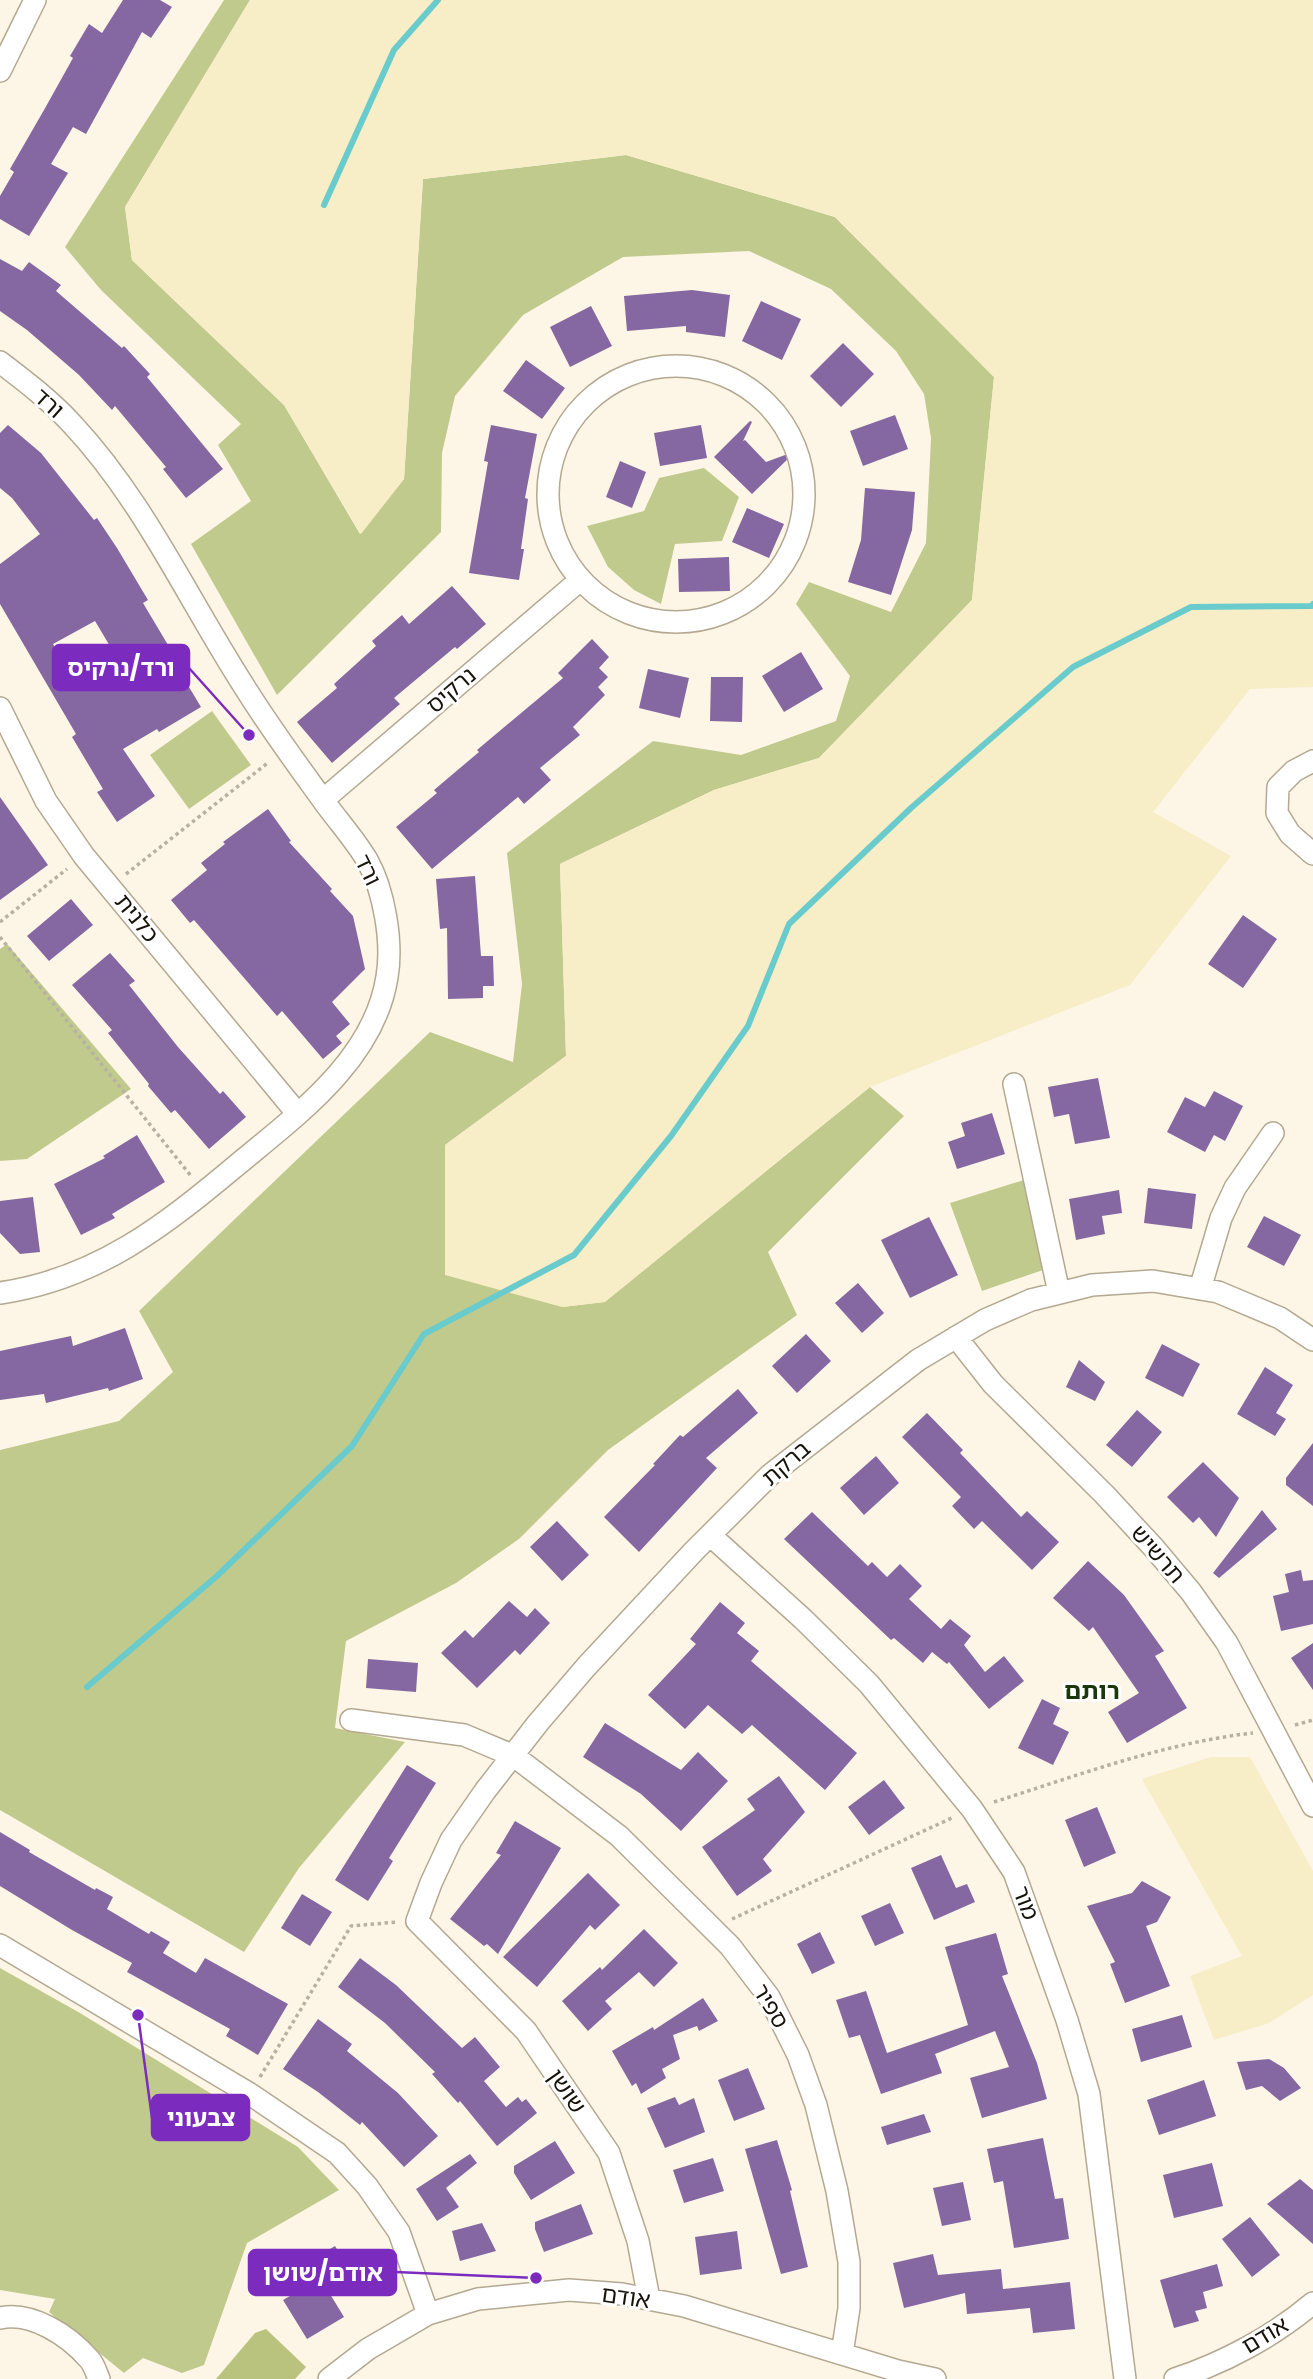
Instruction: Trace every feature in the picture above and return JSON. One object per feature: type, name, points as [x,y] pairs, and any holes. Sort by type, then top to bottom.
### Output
[{"type":"street","points":[[0,71],[35,0]]},
{"type":"street","name":"ורד","points":[[0,362],[71,423],[132,499],[246,690],[285,749],[368,861],[387,922],[389,948],[381,1003],[356,1051],[331,1084],[166,1223],[126,1250],[59,1280],[0,1293]]},
{"type":"street","points":[[670,366],[684,367],[712,371],[750,388],[780,418],[799,456],[805,500],[796,542],[774,579],[740,607],[699,622],[655,622],[614,608],[579,580],[557,545],[550,519],[547,505],[550,464],[566,425],[594,394],[630,374],[670,366]]},
{"type":"street","name":"נרקיס","points":[[323,800],[579,580]]},
{"type":"street","name":"כלנית","points":[[0,708],[46,801],[84,856],[297,1113]]},
{"type":"street","points":[[1313,761],[1294,771],[1278,786],[1277,813],[1290,834],[1313,853]]},
{"type":"street","points":[[1014,1084],[1059,1293]]},
{"type":"street","points":[[1200,1289],[1221,1218],[1235,1188],[1273,1133]]},
{"type":"street","name":"ברקת","points":[[417,1921],[452,1840],[485,1791],[586,1667],[770,1475],[918,1360],[985,1320],[1031,1300],[1092,1285],[1153,1281],[1218,1292],[1280,1318],[1313,1340]]},
{"type":"street","name":"תרשיש","points":[[956,1337],[993,1384],[1113,1503],[1191,1592],[1227,1643],[1313,1806]]},
{"type":"street","name":"מור","points":[[710,1535],[803,1619],[869,1685],[972,1809],[1014,1872],[1067,2020],[1089,2094],[1125,2379]]},
{"type":"street","name":"ספיר","points":[[351,1720],[464,1735],[514,1756],[619,1836],[730,1946],[769,1997],[798,2055],[816,2105],[838,2191],[849,2262],[849,2308],[842,2354]]},
{"type":"street","name":"שושן","points":[[417,1921],[526,2031],[609,2153],[638,2241],[649,2299]]},
{"type":"street","points":[[0,1945],[250,2094],[337,2153],[367,2186],[399,2232],[428,2314]]},
{"type":"street","name":"אודם","points":[[329,2379],[368,2349],[428,2314],[478,2299],[569,2290],[622,2294],[684,2306],[898,2371],[935,2379]]},
{"type":"street","name":"אודם","points":[[1175,2379],[1200,2371],[1252,2344],[1313,2303]]},
{"type":"street","points":[[0,2318],[9,2316],[36,2321],[66,2338],[91,2361],[99,2379]]},
{"type":"path","points":[[111,886],[285,749]]},
{"type":"path","points":[[0,922],[84,856]]},
{"type":"path","points":[[0,937],[204,1192]]},
{"type":"path","points":[[712,1928],[972,1809],[1138,1756],[1230,1736],[1275,1731],[1313,1720]]},
{"type":"path","points":[[250,2094],[351,1926],[417,1921]]},
{"type":"green space","points":[[224,0],[250,0],[125,207],[132,260],[284,405],[360,534],[404,479],[423,179],[626,155],[835,217],[994,377],[972,600],[819,758],[714,790],[560,864],[566,1056],[445,1145],[562,1307],[604,1302],[870,1087],[904,1116],[768,1252],[797,1315],[608,1450],[519,1539],[456,1583],[346,1641],[335,1728],[405,1742],[299,1868],[244,1952],[0,1810],[0,1450],[119,1421],[173,1372],[139,1311],[430,1032],[513,1062],[522,984],[507,853],[653,741],[741,755],[836,721],[850,676],[796,604],[809,582],[891,612],[926,543],[931,438],[924,394],[896,351],[831,289],[749,251],[623,257],[523,315],[455,396],[442,453],[441,532],[277,695],[191,544],[251,501],[218,445],[241,424],[101,290],[65,247]]},
{"type":"green space","points":[[704,468],[739,497],[722,541],[675,544],[661,604],[634,590],[608,567],[587,526],[644,511],[659,478]]},
{"type":"green space","points":[[212,711],[251,765],[189,809],[150,755]]},
{"type":"green space","points":[[7,944],[131,1089],[27,1159],[0,1161],[0,949]]},
{"type":"green space","points":[[1024,1180],[1043,1270],[982,1291],[950,1203]]},
{"type":"green space","points":[[0,1968],[80,2013],[298,2147],[339,2190],[247,2243],[204,2365],[182,2373],[143,2358],[124,2373],[49,2312],[55,2299],[0,2290]]},
{"type":"green space","points":[[266,2329],[306,2367],[295,2379],[216,2379],[255,2333]]},
{"type":"sand","points":[[250,0],[1313,0],[1313,687],[1250,689],[1153,812],[1231,856],[1130,985],[870,1087],[605,1302],[562,1307],[445,1275],[445,1145],[566,1056],[560,864],[714,790],[819,758],[972,600],[994,377],[835,217],[626,155],[423,179],[404,479],[361,534],[284,405],[132,260],[125,207]]},
{"type":"sand","points":[[1211,1757],[1250,1757],[1313,1871],[1313,1995],[1269,2023],[1214,2040],[1190,1976],[1242,1956],[1142,1779]]},
{"type":"building","points":[[123,0],[160,0],[172,7],[151,38],[142,32],[86,134],[73,127],[51,164],[68,173],[29,236],[0,219],[0,196],[14,172],[10,169],[73,58],[70,56],[89,24],[102,33]]},
{"type":"building","points":[[0,259],[22,271],[29,262],[61,285],[56,291],[122,348],[124,346],[150,374],[147,377],[223,469],[186,498],[163,469],[166,467],[115,406],[112,410],[79,375],[27,330],[0,311]]},
{"type":"building","points":[[692,290],[730,295],[725,337],[686,332],[686,326],[627,331],[624,296]]},
{"type":"building","points":[[761,301],[801,319],[782,360],[742,341]]},
{"type":"building","points":[[591,306],[612,346],[570,367],[550,327]]},
{"type":"building","points":[[843,343],[874,374],[841,407],[810,376]]},
{"type":"building","points":[[526,360],[565,388],[542,419],[503,391]]},
{"type":"building","points":[[895,415],[908,449],[863,466],[850,431]]},
{"type":"building","points":[[752,422],[743,441],[766,462],[796,451],[752,494],[714,457]]},
{"type":"building","points":[[8,425],[41,453],[94,520],[97,518],[148,600],[143,603],[201,707],[123,749],[155,796],[117,822],[97,792],[103,789],[72,737],[76,734],[0,604],[0,564],[40,534],[12,498],[0,488],[0,433]],"holes":[[[95,621],[117,658],[76,682],[53,644]]]},
{"type":"building","points":[[491,425],[537,434],[525,498],[528,499],[519,580],[469,573],[488,462],[484,461]]},
{"type":"building","points":[[701,425],[707,458],[660,466],[654,433]]},
{"type":"building","points":[[620,461],[646,472],[632,508],[606,497]]},
{"type":"building","points":[[865,488],[915,492],[912,530],[891,595],[848,582],[861,540]]},
{"type":"building","points":[[747,508],[784,524],[769,558],[732,542]]},
{"type":"building","points":[[729,557],[730,591],[679,592],[678,559]]},
{"type":"building","points":[[452,586],[486,624],[394,698],[400,704],[332,763],[297,722],[337,688],[334,684],[376,646],[372,641],[402,615],[409,624]]},
{"type":"building","points":[[592,639],[609,657],[599,668],[608,677],[598,687],[605,695],[573,727],[580,735],[540,768],[551,780],[524,804],[518,797],[432,869],[396,827],[437,793],[434,790],[479,752],[477,750],[563,678],[558,673]]},
{"type":"building","points":[[801,652],[823,689],[784,712],[762,676]]},
{"type":"building","points":[[648,669],[689,678],[680,718],[639,708]]},
{"type":"building","points":[[711,677],[743,677],[742,722],[710,721]]},
{"type":"building","points":[[0,797],[48,865],[0,900]]},
{"type":"building","points":[[268,809],[291,841],[289,842],[353,916],[365,969],[332,1002],[350,1024],[336,1036],[342,1043],[323,1059],[282,1011],[277,1016],[194,920],[190,923],[171,900],[207,870],[201,863],[225,844],[223,842]]},
{"type":"building","points":[[475,876],[481,956],[493,956],[494,986],[483,986],[483,998],[448,999],[447,928],[440,929],[436,879]]},
{"type":"building","points":[[71,899],[93,925],[49,961],[27,936]]},
{"type":"building","points":[[1243,915],[1277,939],[1243,988],[1208,964]]},
{"type":"building","points":[[110,953],[135,981],[129,985],[178,1047],[220,1094],[223,1091],[246,1117],[209,1149],[175,1110],[171,1113],[148,1086],[108,1033],[112,1030],[72,985]]},
{"type":"building","points":[[1098,1078],[1110,1138],[1075,1144],[1069,1114],[1054,1117],[1048,1087]]},
{"type":"building","points":[[1214,1091],[1243,1106],[1225,1141],[1214,1135],[1205,1152],[1167,1132],[1185,1097],[1205,1107]]},
{"type":"building","points":[[992,1113],[1005,1154],[957,1169],[948,1142],[965,1136],[961,1123]]},
{"type":"building","points":[[137,1135],[165,1182],[112,1214],[115,1218],[81,1235],[54,1184],[105,1158],[103,1156]]},
{"type":"building","points":[[1148,1188],[1196,1194],[1192,1229],[1144,1223]]},
{"type":"building","points":[[1119,1190],[1122,1213],[1102,1216],[1105,1234],[1076,1240],[1069,1199]]},
{"type":"building","points":[[33,1197],[40,1252],[20,1254],[0,1233],[0,1201]]},
{"type":"building","points":[[1264,1216],[1301,1235],[1284,1266],[1247,1247]]},
{"type":"building","points":[[929,1217],[958,1275],[910,1298],[881,1240]]},
{"type":"building","points":[[858,1283],[884,1313],[862,1333],[835,1303]]},
{"type":"building","points":[[125,1328],[143,1379],[109,1391],[108,1388],[46,1403],[44,1394],[0,1400],[0,1351],[71,1336],[73,1346]]},
{"type":"building","points":[[806,1334],[831,1361],[797,1393],[772,1366]]},
{"type":"building","points":[[1162,1344],[1200,1364],[1183,1397],[1145,1378]]},
{"type":"building","points":[[1079,1360],[1105,1382],[1095,1401],[1066,1387]]},
{"type":"building","points":[[1265,1367],[1293,1385],[1276,1413],[1286,1419],[1275,1436],[1237,1414]]},
{"type":"building","points":[[738,1389],[758,1413],[706,1458],[717,1468],[639,1552],[604,1517],[680,1435],[683,1437]]},
{"type":"building","points":[[1137,1410],[1162,1432],[1132,1467],[1106,1445]]},
{"type":"building","points":[[927,1413],[963,1450],[960,1453],[1021,1517],[1027,1511],[1059,1542],[1032,1570],[982,1521],[974,1529],[952,1506],[961,1497],[902,1437]]},
{"type":"building","points":[[1313,1443],[1313,1506],[1286,1485],[1286,1478]]},
{"type":"building","points":[[876,1456],[899,1483],[864,1515],[840,1488]]},
{"type":"building","points":[[1203,1462],[1239,1498],[1216,1537],[1199,1517],[1193,1523],[1167,1497]]},
{"type":"building","points":[[1262,1510],[1277,1529],[1219,1578],[1213,1573]]},
{"type":"building","points":[[812,1512],[868,1566],[872,1562],[887,1577],[900,1564],[922,1586],[909,1599],[941,1629],[950,1619],[971,1636],[964,1645],[985,1672],[1004,1656],[1024,1681],[989,1709],[949,1662],[947,1664],[932,1652],[923,1663],[894,1638],[891,1640],[784,1539]]},
{"type":"building","points":[[557,1521],[589,1555],[562,1581],[530,1547]]},
{"type":"building","points":[[1088,1561],[1124,1595],[1164,1651],[1155,1656],[1187,1708],[1127,1743],[1108,1712],[1139,1693],[1093,1627],[1089,1631],[1053,1598]]},
{"type":"building","points":[[1301,1570],[1303,1581],[1313,1580],[1313,1624],[1281,1631],[1273,1596],[1289,1592],[1285,1574]]},
{"type":"building","points":[[509,1601],[527,1617],[535,1608],[550,1623],[520,1655],[515,1650],[477,1688],[441,1653],[465,1630],[473,1638]]},
{"type":"building","points":[[720,1602],[745,1623],[737,1633],[759,1651],[751,1661],[857,1753],[825,1790],[752,1725],[742,1734],[708,1705],[685,1729],[648,1695],[696,1644],[690,1639]]},
{"type":"building","points":[[1313,1643],[1313,1690],[1291,1658]]},
{"type":"building","points":[[368,1659],[418,1663],[416,1692],[366,1688]]},
{"type":"building","points":[[1042,1699],[1060,1708],[1053,1724],[1069,1732],[1053,1765],[1018,1748]]},
{"type":"building","points":[[605,1723],[681,1770],[698,1752],[728,1781],[681,1831],[641,1794],[583,1757]]},
{"type":"building","points":[[407,1765],[436,1783],[389,1858],[393,1861],[368,1901],[335,1880]]},
{"type":"building","points":[[779,1776],[805,1812],[763,1859],[772,1871],[737,1896],[702,1847],[755,1810],[747,1799]]},
{"type":"building","points":[[884,1780],[905,1808],[869,1835],[848,1807]]},
{"type":"building","points":[[1097,1807],[1116,1853],[1084,1867],[1065,1820]]},
{"type":"building","points":[[515,1821],[561,1848],[498,1954],[450,1919],[501,1855],[496,1853]]},
{"type":"building","points":[[0,1832],[95,1890],[96,1888],[113,1897],[107,1909],[149,1934],[151,1931],[170,1942],[163,1953],[196,1973],[205,1958],[288,2004],[258,2055],[226,2036],[230,2029],[127,1972],[132,1963],[0,1886]]},
{"type":"building","points":[[941,1855],[956,1888],[967,1884],[975,1902],[934,1920],[911,1868]]},
{"type":"building","points":[[588,1873],[620,1905],[595,1930],[590,1925],[537,1987],[503,1957]]},
{"type":"building","points":[[1142,1881],[1171,1897],[1157,1922],[1146,1926],[1170,1986],[1125,2003],[1110,1964],[1115,1962],[1087,1906],[1132,1893]]},
{"type":"building","points":[[302,1894],[332,1912],[310,1946],[281,1928]]},
{"type":"building","points":[[890,1903],[904,1933],[875,1946],[861,1916]]},
{"type":"building","points":[[644,1929],[678,1963],[654,1987],[639,1972],[605,2001],[612,2009],[588,2031],[562,2001],[600,1967],[602,1970]]},
{"type":"building","points":[[820,1932],[835,1963],[812,1974],[797,1944]]},
{"type":"building","points":[[996,1933],[1008,1974],[1002,1976],[1037,2063],[1047,2099],[982,2118],[970,2078],[1009,2067],[995,2031],[935,2054],[942,2073],[881,2094],[860,2035],[849,2038],[836,2000],[866,1991],[887,2053],[968,2025],[945,1947]]},
{"type":"building","points":[[360,1958],[396,1985],[462,2048],[475,2037],[500,2067],[484,2081],[506,2107],[518,2097],[522,2102],[526,2099],[537,2113],[497,2146],[460,2101],[458,2103],[432,2074],[435,2072],[385,2023],[338,1987]]},
{"type":"building","points":[[703,1998],[718,2021],[699,2031],[697,2026],[673,2035],[680,2059],[662,2069],[666,2078],[641,2094],[636,2083],[632,2086],[612,2051],[653,2027],[654,2030]]},
{"type":"building","points":[[1182,2015],[1192,2047],[1141,2062],[1132,2029]]},
{"type":"building","points":[[318,2019],[352,2044],[347,2051],[398,2093],[438,2136],[404,2167],[362,2122],[360,2125],[283,2069]]},
{"type":"building","points":[[1269,2059],[1284,2068],[1301,2088],[1280,2101],[1262,2086],[1246,2090],[1237,2062]]},
{"type":"building","points":[[748,2068],[765,2109],[734,2121],[718,2080]]},
{"type":"building","points":[[1204,2080],[1216,2116],[1159,2135],[1147,2100]]},
{"type":"building","points":[[675,2097],[679,2105],[694,2098],[705,2132],[665,2148],[647,2108]]},
{"type":"building","points":[[924,2114],[931,2132],[887,2145],[881,2127]]},
{"type":"building","points":[[1043,2138],[1055,2199],[1063,2198],[1069,2239],[1014,2248],[1003,2181],[994,2183],[987,2149]]},
{"type":"building","points":[[777,2140],[792,2190],[790,2191],[808,2267],[781,2274],[745,2149]]},
{"type":"building","points":[[555,2141],[575,2173],[531,2200],[514,2173],[514,2166]]},
{"type":"building","points":[[470,2154],[477,2163],[446,2188],[459,2207],[437,2221],[416,2189]]},
{"type":"building","points":[[713,2158],[724,2191],[684,2203],[673,2170]]},
{"type":"building","points":[[1212,2163],[1223,2206],[1174,2218],[1163,2175]]},
{"type":"building","points":[[1300,2179],[1313,2190],[1313,2244],[1267,2204]]},
{"type":"building","points":[[963,2182],[971,2220],[942,2226],[933,2188]]},
{"type":"building","points":[[581,2204],[593,2234],[544,2252],[535,2222]]},
{"type":"building","points":[[1250,2217],[1280,2255],[1252,2277],[1222,2239]]},
{"type":"building","points":[[482,2223],[496,2251],[460,2261],[452,2231]]},
{"type":"building","points":[[737,2231],[742,2269],[700,2275],[695,2237]]},
{"type":"building","points":[[335,2246],[355,2279],[330,2294],[344,2317],[307,2339],[283,2300],[314,2282],[303,2265]]},
{"type":"building","points":[[933,2254],[938,2275],[1001,2269],[1003,2289],[1070,2282],[1075,2329],[1033,2333],[1030,2308],[967,2314],[965,2293],[904,2308],[893,2263]]},
{"type":"building","points":[[1217,2264],[1223,2286],[1203,2292],[1207,2308],[1195,2311],[1199,2321],[1174,2328],[1160,2280]]},
{"type":"waterway","points":[[324,205],[394,50],[438,0]]},
{"type":"waterway","points":[[87,1687],[217,1576],[352,1446],[424,1334],[574,1255],[671,1136],[748,1026],[789,924],[911,808],[1073,667],[1191,607],[1313,604]]},
{"type":"place","name":"ורד/נרקיס","points":[[249,735]]},
{"type":"place","name":"צבעוני","points":[[138,2015]]},
{"type":"place","name":"אודם/שושן","points":[[536,2278]]},
{"type":"district","name":"רותם","points":[[1092,1690]]}]
